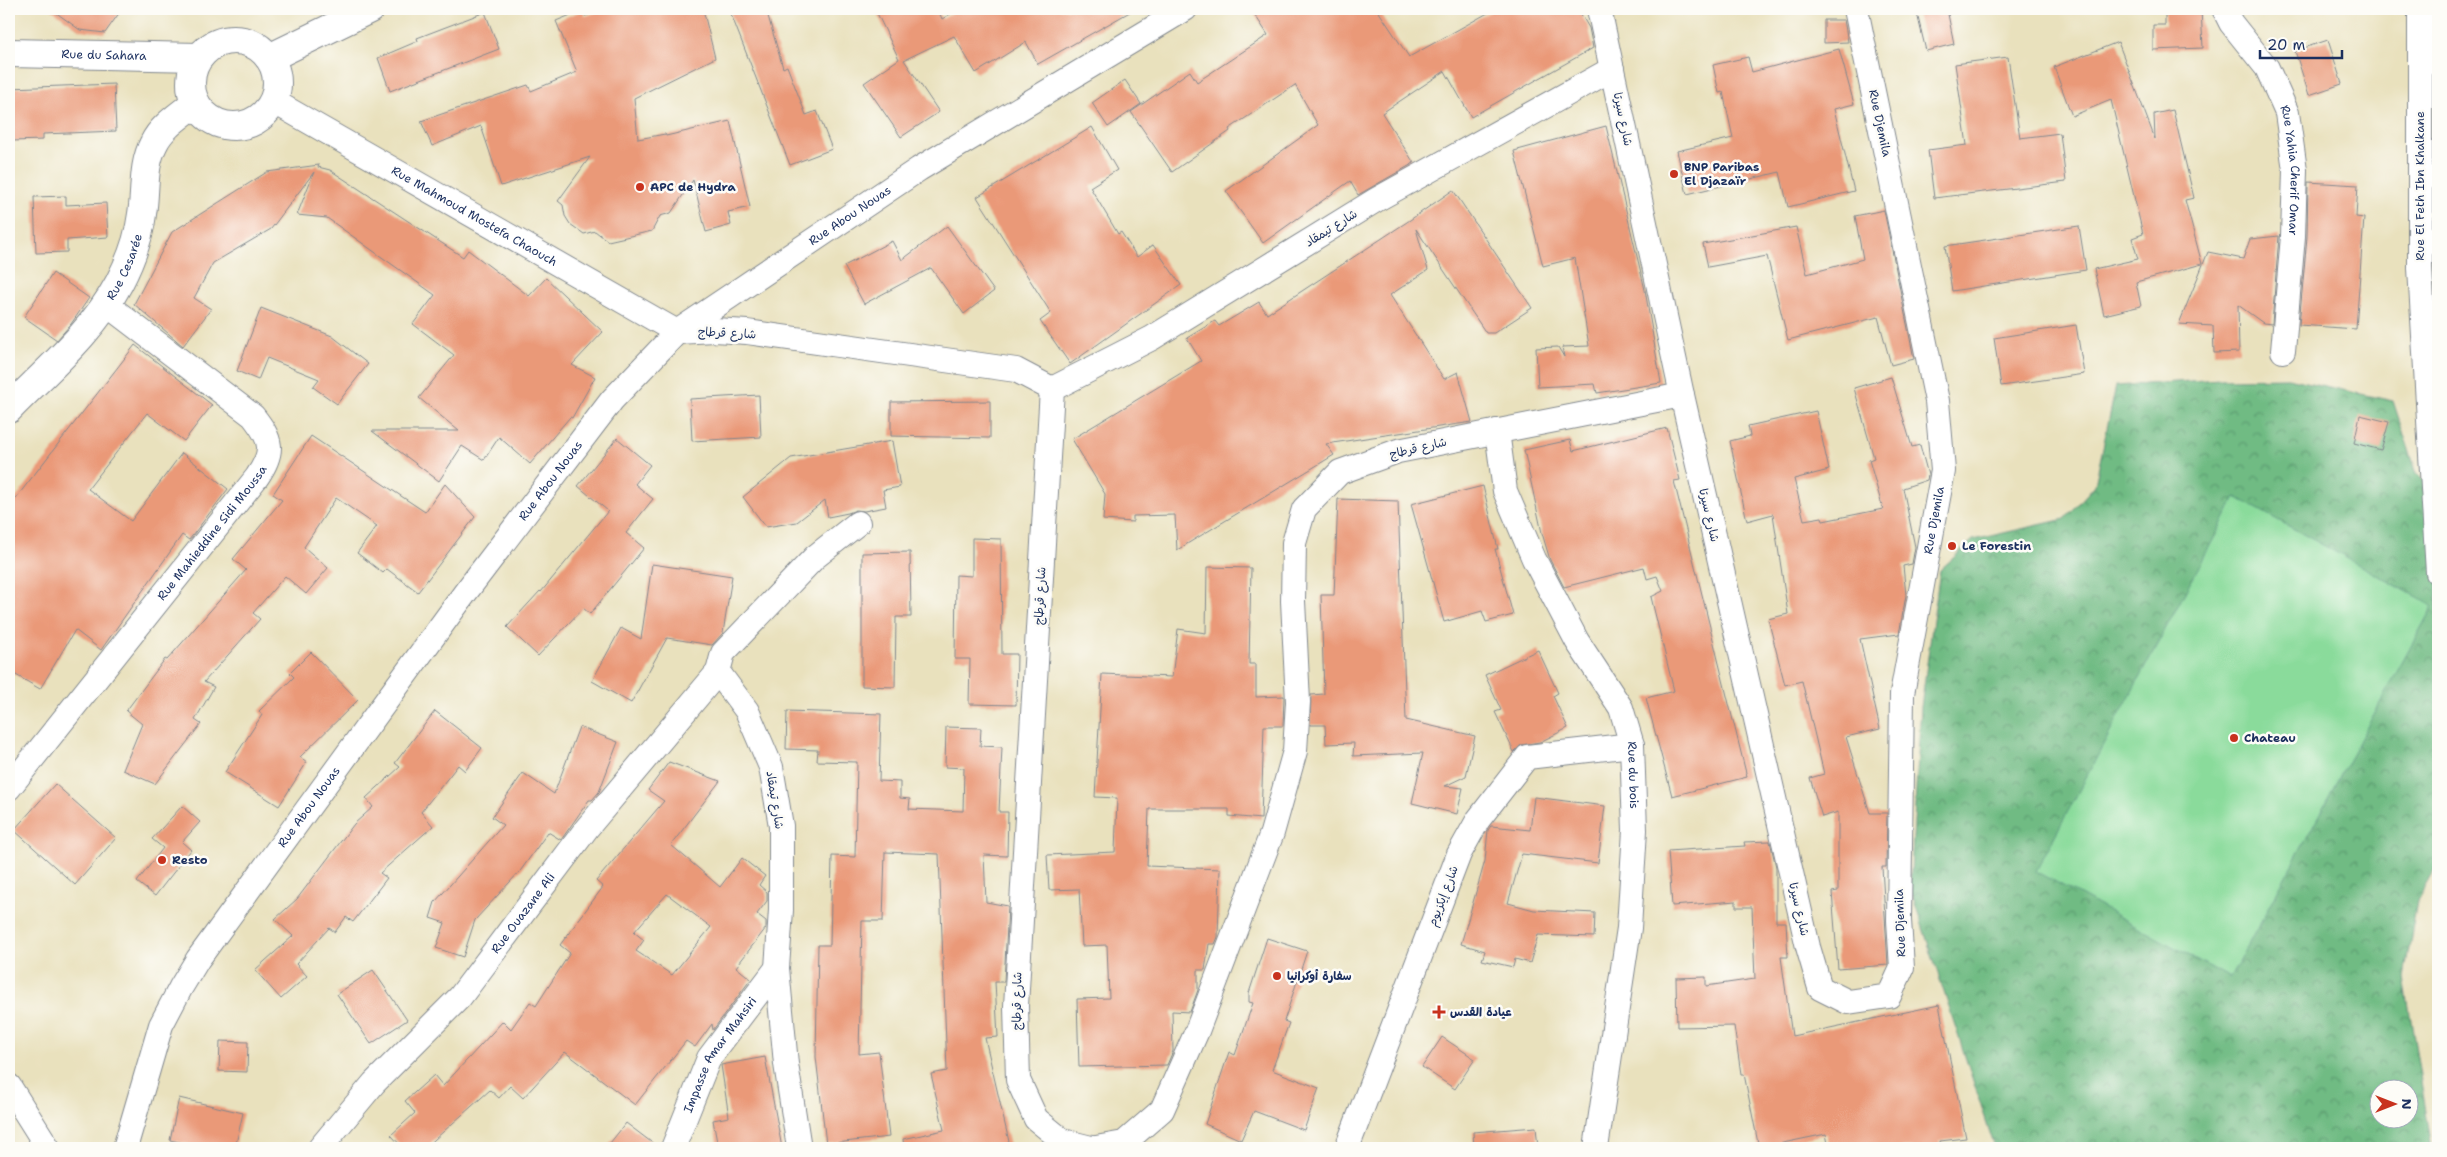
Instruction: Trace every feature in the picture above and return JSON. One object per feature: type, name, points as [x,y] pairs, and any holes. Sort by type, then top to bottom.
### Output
[{"type":"street","points":[[269,58],[370,9]]},
{"type":"street","name":"Rue Abou Nouas","points":[[125,1148],[161,1025],[198,959],[466,594],[612,400],[677,332],[919,169],[1185,9]]},
{"type":"street","name":"شارع سيرتا","points":[[1599,9],[1682,395],[1808,947],[1820,988],[1848,1002]]},
{"type":"street","name":"Rue Djemila","points":[[1848,1002],[1889,996],[1902,968],[1899,920],[1902,694],[1943,471],[1937,401],[1856,9]]},
{"type":"street","name":"Rue Yahia Cherif Omar","points":[[2224,9],[2231,23],[2267,68],[2287,113],[2295,170],[2293,236],[2283,351]]},
{"type":"street","name":"Rue El Feth Ibn Khalkane","points":[[2420,9],[2420,268],[2438,573]]},
{"type":"street","points":[[232,40],[246,41],[259,48],[269,58],[275,71],[277,86],[273,101],[266,112],[255,122],[235,126],[214,123],[203,114],[195,103],[190,88],[192,71],[199,57],[218,43],[232,40]]},
{"type":"street","name":"Rue du Sahara","points":[[9,53],[199,57]]},
{"type":"street","name":"شارع تيمقاد","points":[[1052,389],[1152,338],[1376,200],[1612,69]]},
{"type":"street","name":"Rue Mahmoud Mostefa Chaouch","points":[[273,101],[677,332]]},
{"type":"street","name":"Rue Cesarée","points":[[9,409],[90,325],[119,283],[137,238],[142,214],[145,172],[154,142],[164,129],[195,103]]},
{"type":"street","name":"Rue Mahieddine Sidi Moussa","points":[[9,788],[257,477],[266,463],[271,445],[264,430],[253,416],[106,304]]},
{"type":"street","name":"شارع قرطاج","points":[[677,332],[715,330],[748,332],[1016,370],[1052,389],[1016,1006],[1018,1080],[1036,1119],[1063,1141],[1091,1148]]},
{"type":"street","name":"شارع قرطاج","points":[[1096,1148],[1124,1143],[1162,1110],[1197,1031],[1272,833],[1295,751],[1298,702],[1293,601],[1294,543],[1304,508],[1340,472],[1398,451],[1682,395]]},
{"type":"street","name":"Rue du bois","points":[[1497,431],[1505,491],[1534,559],[1577,640],[1620,708],[1632,745],[1635,830],[1629,928],[1596,1148]]},
{"type":"street","points":[[718,672],[723,653],[815,557],[858,523]]},
{"type":"street","name":"شارع تيمقاد","points":[[718,672],[748,711],[771,767],[781,826],[781,910],[777,968],[786,1064],[798,1148]]},
{"type":"street","name":"Rue Ouazane Ali","points":[[320,1148],[374,1083],[460,997],[587,828],[718,672]]},
{"type":"street","name":"شارع إيكزيوم","points":[[1347,1148],[1459,854],[1478,820],[1527,757],[1632,745]]},
{"type":"street","name":"Impasse Amar Mahsiri","points":[[673,1148],[709,1058],[777,968]]},
{"type":"street","points":[[9,1086],[48,1148]]},
{"type":"green space","points":[[2288,378],[2393,401],[2417,474],[2438,491],[2438,863],[2417,901],[2404,978],[2432,1148],[1995,1148],[1910,888],[1921,707],[1940,570],[1973,540],[2065,519],[2095,485],[2116,386],[2220,379]]},
{"type":"green space","points":[[2236,497],[2433,606],[2230,978],[2036,871]]},
{"type":"building","points":[[51,9],[122,9],[105,33],[80,30]]},
{"type":"building","points":[[607,9],[703,9],[715,58],[634,98],[638,139],[665,134],[666,136],[730,121],[750,207],[728,212],[731,225],[706,232],[693,180],[671,213],[660,216],[652,231],[608,241],[595,231],[584,234],[570,224],[565,216],[563,205],[558,201],[590,157],[501,186],[481,126],[432,146],[421,121],[528,85],[531,91],[577,72],[556,21],[583,10],[585,16]]},
{"type":"building","points":[[729,9],[766,9],[783,68],[787,66],[806,115],[817,111],[832,149],[790,165]]},
{"type":"building","points":[[875,9],[938,9],[942,19],[959,9],[1135,9],[1038,64],[1026,42],[976,73],[954,36],[904,60],[939,112],[901,137],[864,83],[899,59]]},
{"type":"building","points":[[1251,9],[1377,9],[1409,57],[1495,9],[1578,9],[1589,28],[1593,48],[1471,117],[1445,71],[1382,113],[1414,163],[1358,195],[1350,181],[1263,243],[1226,191],[1318,125],[1295,85],[1229,129],[1230,131],[1172,172],[1131,112],[1190,71],[1197,82],[1268,35]]},
{"type":"building","points":[[1916,9],[1947,9],[1954,44],[1926,51]]},
{"type":"building","points":[[2165,9],[2201,9],[2203,48],[2153,50],[2153,25],[2165,25]]},
{"type":"building","points":[[485,12],[499,49],[390,91],[378,58],[418,41],[417,38]]},
{"type":"building","points":[[1824,20],[1844,20],[1848,42],[1824,43]]},
{"type":"building","points":[[2328,40],[2342,84],[2309,95],[2295,51]]},
{"type":"building","points":[[2118,42],[2155,139],[2154,114],[2173,110],[2194,198],[2185,200],[2202,264],[2136,282],[2141,306],[2104,315],[2094,269],[2138,259],[2132,238],[2143,234],[2111,100],[2072,116],[2054,67]]},
{"type":"building","points":[[1839,49],[1854,104],[1834,109],[1854,191],[1788,207],[1780,172],[1687,194],[1677,151],[1733,138],[1723,92],[1719,93],[1713,65],[1748,57],[1752,72]]},
{"type":"building","points":[[2008,57],[2020,138],[2060,133],[2066,182],[1934,198],[1928,150],[1967,145],[1955,64]]},
{"type":"building","points":[[1125,80],[1141,104],[1108,127],[1092,103]]},
{"type":"building","points":[[114,84],[116,131],[43,134],[43,140],[12,141],[10,88]]},
{"type":"building","points":[[1606,126],[1645,290],[1661,383],[1597,393],[1595,384],[1538,387],[1536,348],[1558,347],[1564,357],[1562,347],[1589,346],[1575,258],[1543,266],[1514,151]]},
{"type":"building","points":[[1092,127],[1117,170],[1090,187],[1118,234],[1121,232],[1137,257],[1153,245],[1181,285],[1070,364],[1040,321],[1051,313],[977,197]]},
{"type":"building","points":[[319,165],[318,167],[330,170],[463,257],[468,250],[529,296],[546,278],[603,332],[572,365],[595,377],[572,418],[570,417],[530,464],[499,437],[484,460],[462,446],[439,481],[372,431],[459,431],[419,398],[454,355],[413,324],[435,295],[327,218],[297,215],[314,172],[271,229],[213,263],[194,298],[211,309],[183,346],[134,304],[172,232],[267,172]]},
{"type":"building","points":[[2308,182],[2358,185],[2356,217],[2364,218],[2356,329],[2299,325],[2307,237]]},
{"type":"building","points":[[1453,190],[1532,308],[1494,333],[1486,333],[1416,229],[1428,270],[1390,295],[1444,379],[1458,372],[1472,422],[1326,444],[1334,455],[1177,550],[1175,515],[1133,516],[1133,522],[1103,520],[1105,494],[1072,439],[1201,361],[1187,338],[1215,321],[1219,326],[1259,302],[1267,314]]},
{"type":"building","points":[[66,196],[66,205],[106,203],[108,237],[67,240],[67,252],[36,253],[34,197]]},
{"type":"building","points":[[1884,210],[1914,359],[1891,365],[1878,317],[1788,340],[1767,256],[1708,267],[1703,244],[1796,227],[1807,274],[1863,259],[1855,216]]},
{"type":"building","points":[[947,226],[994,291],[964,314],[931,268],[864,304],[844,266],[892,241],[902,260]]},
{"type":"building","points":[[2079,226],[2086,270],[1952,291],[1945,246]]},
{"type":"building","points":[[2279,236],[2272,324],[2263,323],[2238,305],[2239,352],[2214,353],[2213,326],[2179,324],[2208,252],[2243,259],[2250,239]]},
{"type":"building","points":[[53,273],[89,298],[57,340],[24,317]]},
{"type":"building","points":[[261,308],[332,336],[368,364],[337,404],[313,387],[319,379],[267,358],[258,380],[237,371]]},
{"type":"building","points":[[2076,325],[2084,374],[2001,386],[1994,338]]},
{"type":"building","points":[[135,345],[212,405],[184,441],[147,413],[88,489],[131,521],[182,453],[228,489],[189,540],[182,535],[101,650],[75,630],[40,689],[9,671],[9,507]]},
{"type":"building","points":[[1891,377],[1912,447],[1920,445],[1928,475],[1927,480],[1903,488],[1915,547],[1912,564],[1903,566],[1906,595],[1899,634],[1860,639],[1880,729],[1846,737],[1870,813],[1887,813],[1886,867],[1882,867],[1888,965],[1838,969],[1832,892],[1838,891],[1838,812],[1822,817],[1810,778],[1824,774],[1802,681],[1785,685],[1768,619],[1788,614],[1773,514],[1747,521],[1730,441],[1750,436],[1748,426],[1816,411],[1829,470],[1794,479],[1804,520],[1822,517],[1823,521],[1883,509],[1869,460],[1874,458],[1854,388]]},
{"type":"building","points":[[759,395],[761,437],[692,441],[690,399]]},
{"type":"building","points":[[990,401],[990,438],[891,436],[891,402]]},
{"type":"building","points":[[2360,415],[2389,422],[2381,450],[2354,443]]},
{"type":"building","points":[[1667,428],[1680,480],[1674,481],[1747,777],[1672,796],[1646,698],[1674,691],[1651,597],[1663,591],[1657,576],[1647,579],[1644,567],[1564,587],[1550,560],[1542,533],[1524,450],[1570,440],[1573,451]]},
{"type":"building","points":[[311,436],[425,512],[445,484],[475,517],[418,592],[387,569],[383,573],[357,553],[377,526],[336,498],[304,547],[328,568],[306,594],[285,576],[253,613],[260,619],[204,682],[214,687],[195,720],[201,724],[155,784],[123,770],[142,724],[126,711],[165,659],[167,660],[246,570],[233,559],[282,500],[273,494]]},
{"type":"building","points":[[617,438],[650,465],[635,484],[653,499],[626,533],[644,548],[590,614],[583,608],[538,656],[507,627],[541,592],[608,511],[578,486]]},
{"type":"building","points":[[892,441],[900,487],[883,490],[886,507],[864,511],[856,510],[828,517],[825,500],[797,522],[766,527],[743,497],[791,458]]},
{"type":"building","points":[[1483,486],[1498,549],[1495,549],[1513,615],[1486,622],[1482,611],[1444,622],[1411,504]]},
{"type":"building","points":[[1338,499],[1398,501],[1406,720],[1475,736],[1466,776],[1445,786],[1463,788],[1457,814],[1412,803],[1423,753],[1353,756],[1354,743],[1326,744],[1325,725],[1310,725],[1311,695],[1324,694],[1321,595],[1334,595]]},
{"type":"building","points":[[972,538],[1001,539],[1002,654],[1017,654],[1016,705],[969,704],[970,659],[955,659],[956,575],[972,576]]},
{"type":"building","points":[[910,552],[911,617],[896,617],[895,687],[862,686],[862,553]]},
{"type":"building","points":[[652,564],[732,576],[723,633],[712,645],[667,638],[631,703],[592,681],[621,628],[641,639]]},
{"type":"building","points":[[1207,567],[1251,568],[1249,664],[1256,664],[1256,697],[1284,696],[1283,726],[1264,726],[1261,819],[1229,816],[1229,809],[1149,809],[1147,866],[1220,869],[1218,937],[1215,944],[1209,944],[1205,970],[1198,970],[1198,990],[1190,1012],[1172,1011],[1173,1051],[1167,1065],[1079,1067],[1077,999],[1109,998],[1107,945],[1082,946],[1079,889],[1049,890],[1047,855],[1115,852],[1117,798],[1095,797],[1102,674],[1172,677],[1178,629],[1206,633]]},
{"type":"building","points":[[1538,650],[1558,693],[1553,696],[1568,728],[1540,742],[1521,745],[1514,752],[1495,712],[1501,710],[1485,675]]},
{"type":"building","points":[[311,652],[358,700],[300,757],[307,762],[279,806],[225,772],[262,715],[259,711],[294,677],[290,673]]},
{"type":"building","points":[[435,711],[482,748],[465,771],[458,765],[421,812],[433,826],[380,873],[387,878],[353,922],[346,917],[335,932],[329,928],[296,964],[307,976],[281,999],[255,970],[293,936],[275,919],[297,899],[354,824],[373,807],[366,798],[400,767],[395,763]]},
{"type":"building","points":[[787,711],[881,714],[879,781],[900,782],[900,798],[910,799],[909,809],[963,811],[964,768],[945,767],[946,727],[981,728],[980,746],[1002,747],[999,812],[1008,812],[1007,856],[984,855],[986,902],[1008,906],[1004,982],[995,982],[998,1037],[985,1038],[1010,1146],[997,1145],[998,1148],[904,1148],[903,1139],[944,1130],[931,1074],[947,1071],[939,854],[885,852],[883,921],[862,921],[859,1054],[879,1052],[889,1137],[826,1144],[816,1057],[818,945],[830,945],[832,856],[855,857],[857,762],[817,761],[818,750],[786,749]]},
{"type":"building","points":[[579,727],[618,742],[599,792],[592,800],[589,800],[561,840],[548,832],[521,870],[475,920],[463,957],[436,948],[445,923],[430,918],[435,902],[503,825],[492,817],[523,773],[554,794]]},
{"type":"building","points":[[669,762],[720,781],[671,845],[720,887],[742,858],[765,876],[759,885],[767,892],[767,901],[757,914],[766,921],[766,928],[736,967],[751,979],[713,1030],[712,1024],[695,1047],[686,1041],[635,1105],[565,1052],[523,1098],[510,1086],[499,1098],[490,1090],[425,1148],[403,1148],[391,1135],[415,1113],[405,1101],[434,1075],[443,1086],[503,1021],[511,1029],[530,1002],[536,1006],[570,953],[560,945],[603,887],[596,881],[664,801],[648,790]],"holes":[[[667,894],[711,927],[672,975],[636,951],[644,940],[634,932]]]},
{"type":"building","points":[[55,784],[116,838],[75,885],[14,830]]},
{"type":"building","points":[[1534,797],[1605,806],[1598,863],[1522,854],[1508,903],[1534,910],[1595,913],[1594,937],[1538,935],[1530,963],[1515,959],[1513,967],[1482,960],[1485,951],[1461,944],[1485,861],[1488,830],[1491,826],[1530,830]]},
{"type":"building","points":[[182,806],[200,822],[182,842],[191,850],[155,896],[137,882],[163,848],[152,839]]},
{"type":"building","points":[[1770,841],[1776,867],[1776,922],[1786,922],[1788,957],[1781,957],[1792,1036],[1939,1005],[1966,1138],[1940,1141],[1941,1148],[1829,1148],[1826,1134],[1759,1148],[1744,1074],[1741,1074],[1734,1026],[1677,1027],[1676,978],[1706,977],[1706,986],[1755,979],[1752,907],[1736,907],[1736,901],[1672,906],[1668,851],[1745,846],[1744,842]]},
{"type":"building","points":[[1267,938],[1307,951],[1284,1021],[1289,1023],[1272,1070],[1319,1088],[1304,1130],[1254,1111],[1241,1140],[1205,1124],[1229,1052],[1235,1055],[1253,1003],[1249,1002],[1249,993]]},
{"type":"building","points":[[373,970],[407,1020],[371,1044],[337,994]]},
{"type":"building","points":[[1442,1037],[1475,1059],[1455,1089],[1422,1067]]},
{"type":"building","points":[[220,1041],[248,1042],[247,1072],[219,1071]]},
{"type":"building","points":[[765,1057],[782,1148],[718,1148],[713,1120],[729,1117],[721,1065]]},
{"type":"building","points":[[179,1098],[243,1113],[235,1148],[205,1148],[170,1140]]},
{"type":"building","points":[[626,1123],[659,1148],[606,1148]]},
{"type":"building","points":[[1536,1127],[1538,1148],[1474,1148],[1473,1132]]},
{"type":"place","name":"BNP Paribas El Djazaïr","points":[[1674,174]]},
{"type":"place","name":"APC de Hydra","points":[[640,187]]},
{"type":"place","name":"Le Forestin","points":[[1952,546]]},
{"type":"place","name":"Chateau","points":[[2234,738]]},
{"type":"place","name":"Resto","points":[[162,860]]},
{"type":"place","name":"سفارة أوكرانيا","points":[[1277,976]]},
{"type":"place","name":"عيادة القدس","points":[[1439,1012]]}]
